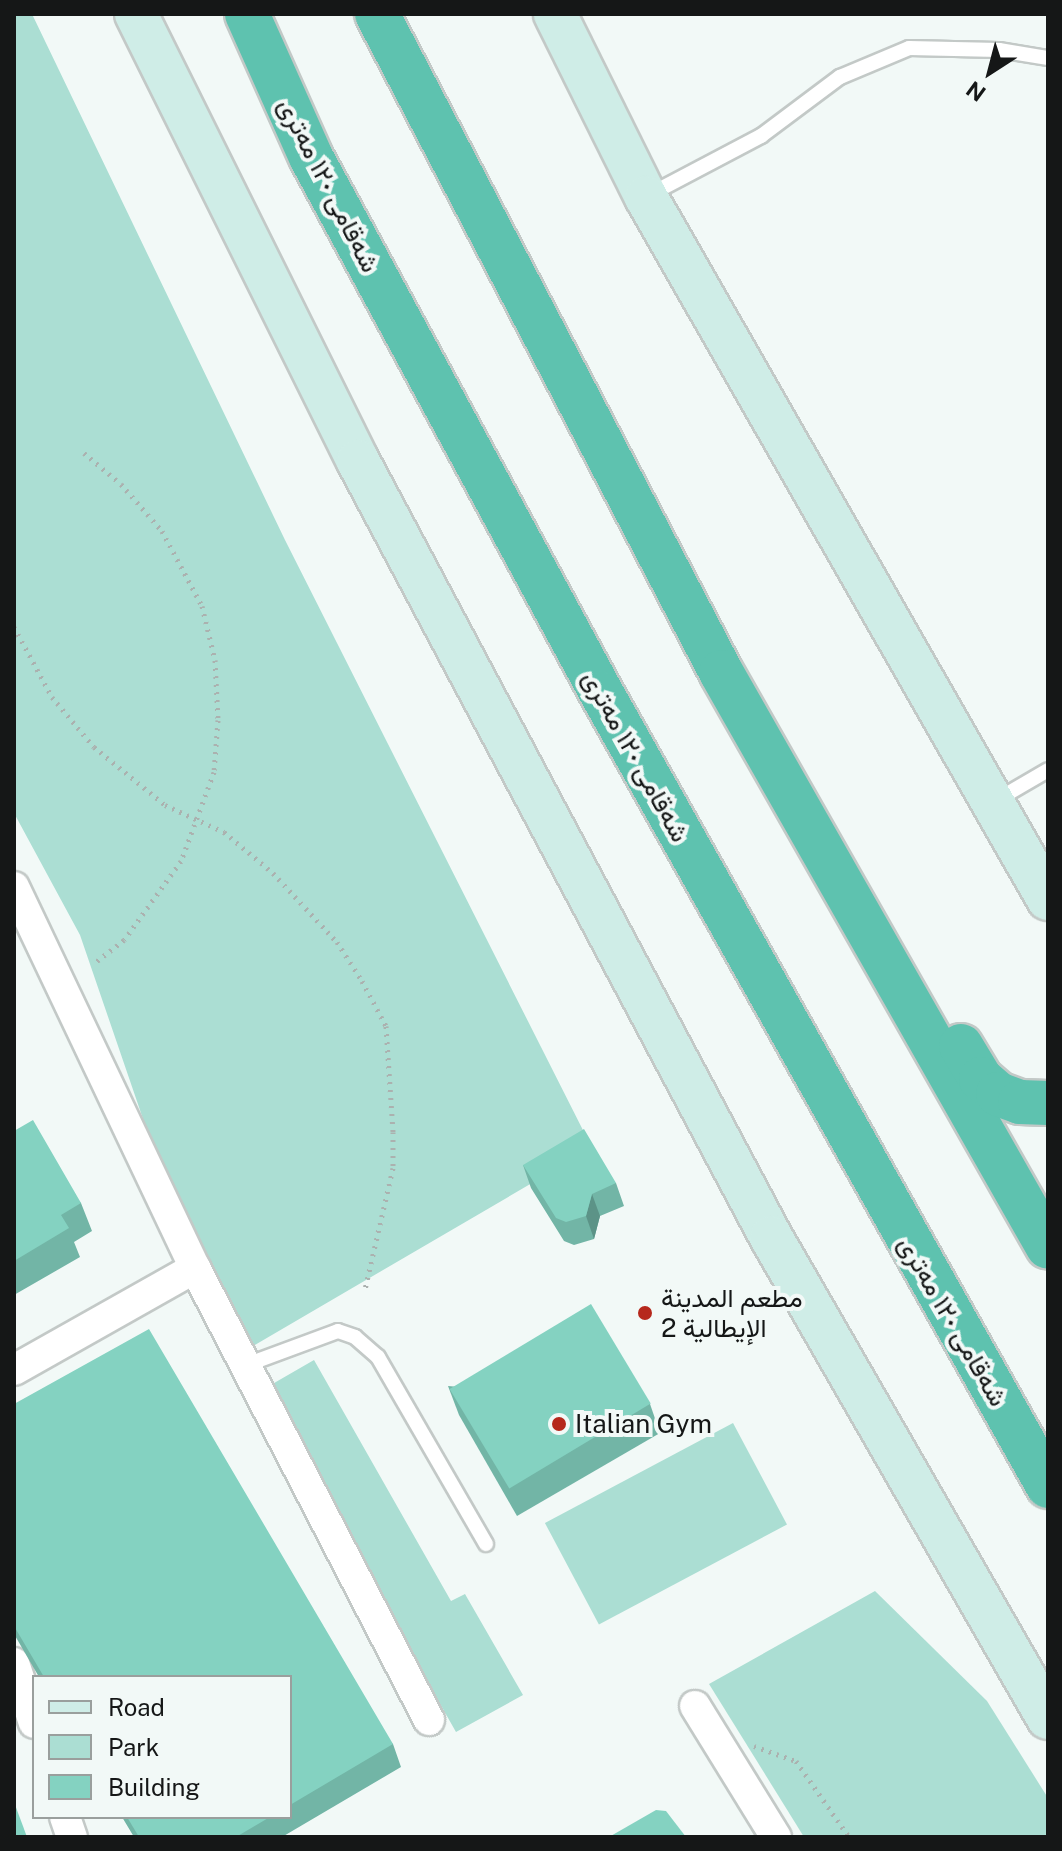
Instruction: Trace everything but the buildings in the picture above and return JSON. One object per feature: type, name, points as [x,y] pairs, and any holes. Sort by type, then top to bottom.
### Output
[{"type":"highway","name":"شەقامی ١٢٠ مەتری","points":[[247,14],[311,157],[587,667],[1048,1486]]},
{"type":"highway","points":[[377,14],[721,672],[1048,1247]]},
{"type":"highway","points":[[814,831],[902,939],[981,1079],[1009,1099],[1048,1103]]},
{"type":"street","points":[[136,14],[358,461],[771,1237],[1048,1718]]},
{"type":"street","points":[[555,14],[646,197],[1048,899]]},
{"type":"street","points":[[14,887],[195,1268],[429,1720]]},
{"type":"street","points":[[14,1370],[195,1268]]},
{"type":"street","points":[[14,1663],[32,1717]]},
{"type":"street","points":[[695,1706],[776,1837]]},
{"type":"lane","points":[[646,197],[761,136],[840,77],[909,48],[999,50],[1048,58]]},
{"type":"lane","points":[[991,803],[1048,770]]},
{"type":"lane","points":[[246,1365],[338,1331],[355,1337],[378,1357],[486,1544]]},
{"type":"path","points":[[84,453],[121,484],[162,531],[202,606],[215,660],[218,720],[214,772],[198,820],[157,898],[124,940],[95,963]]},
{"type":"path","points":[[14,627],[45,685],[94,747],[165,805],[224,832],[310,909],[337,942],[386,1026],[393,1168],[365,1289]]},
{"type":"path","points":[[720,1746],[769,1748],[796,1761],[849,1837]]},
{"type":"green space","points":[[14,14],[32,14],[285,540],[592,1148],[253,1346],[146,1157],[153,1148],[80,935],[14,813]]},
{"type":"green space","points":[[314,1360],[451,1601],[465,1594],[523,1695],[456,1732],[262,1390]]},
{"type":"green space","points":[[733,1423],[787,1525],[599,1625],[545,1523]]},
{"type":"green space","points":[[875,1591],[987,1701],[1048,1798],[1048,1837],[804,1837],[709,1684]]},
{"type":"place","name":"مطعم المدينة الإيطالية 2","points":[[645,1313]]},
{"type":"place","name":"Italian Gym","points":[[559,1424]]}]
